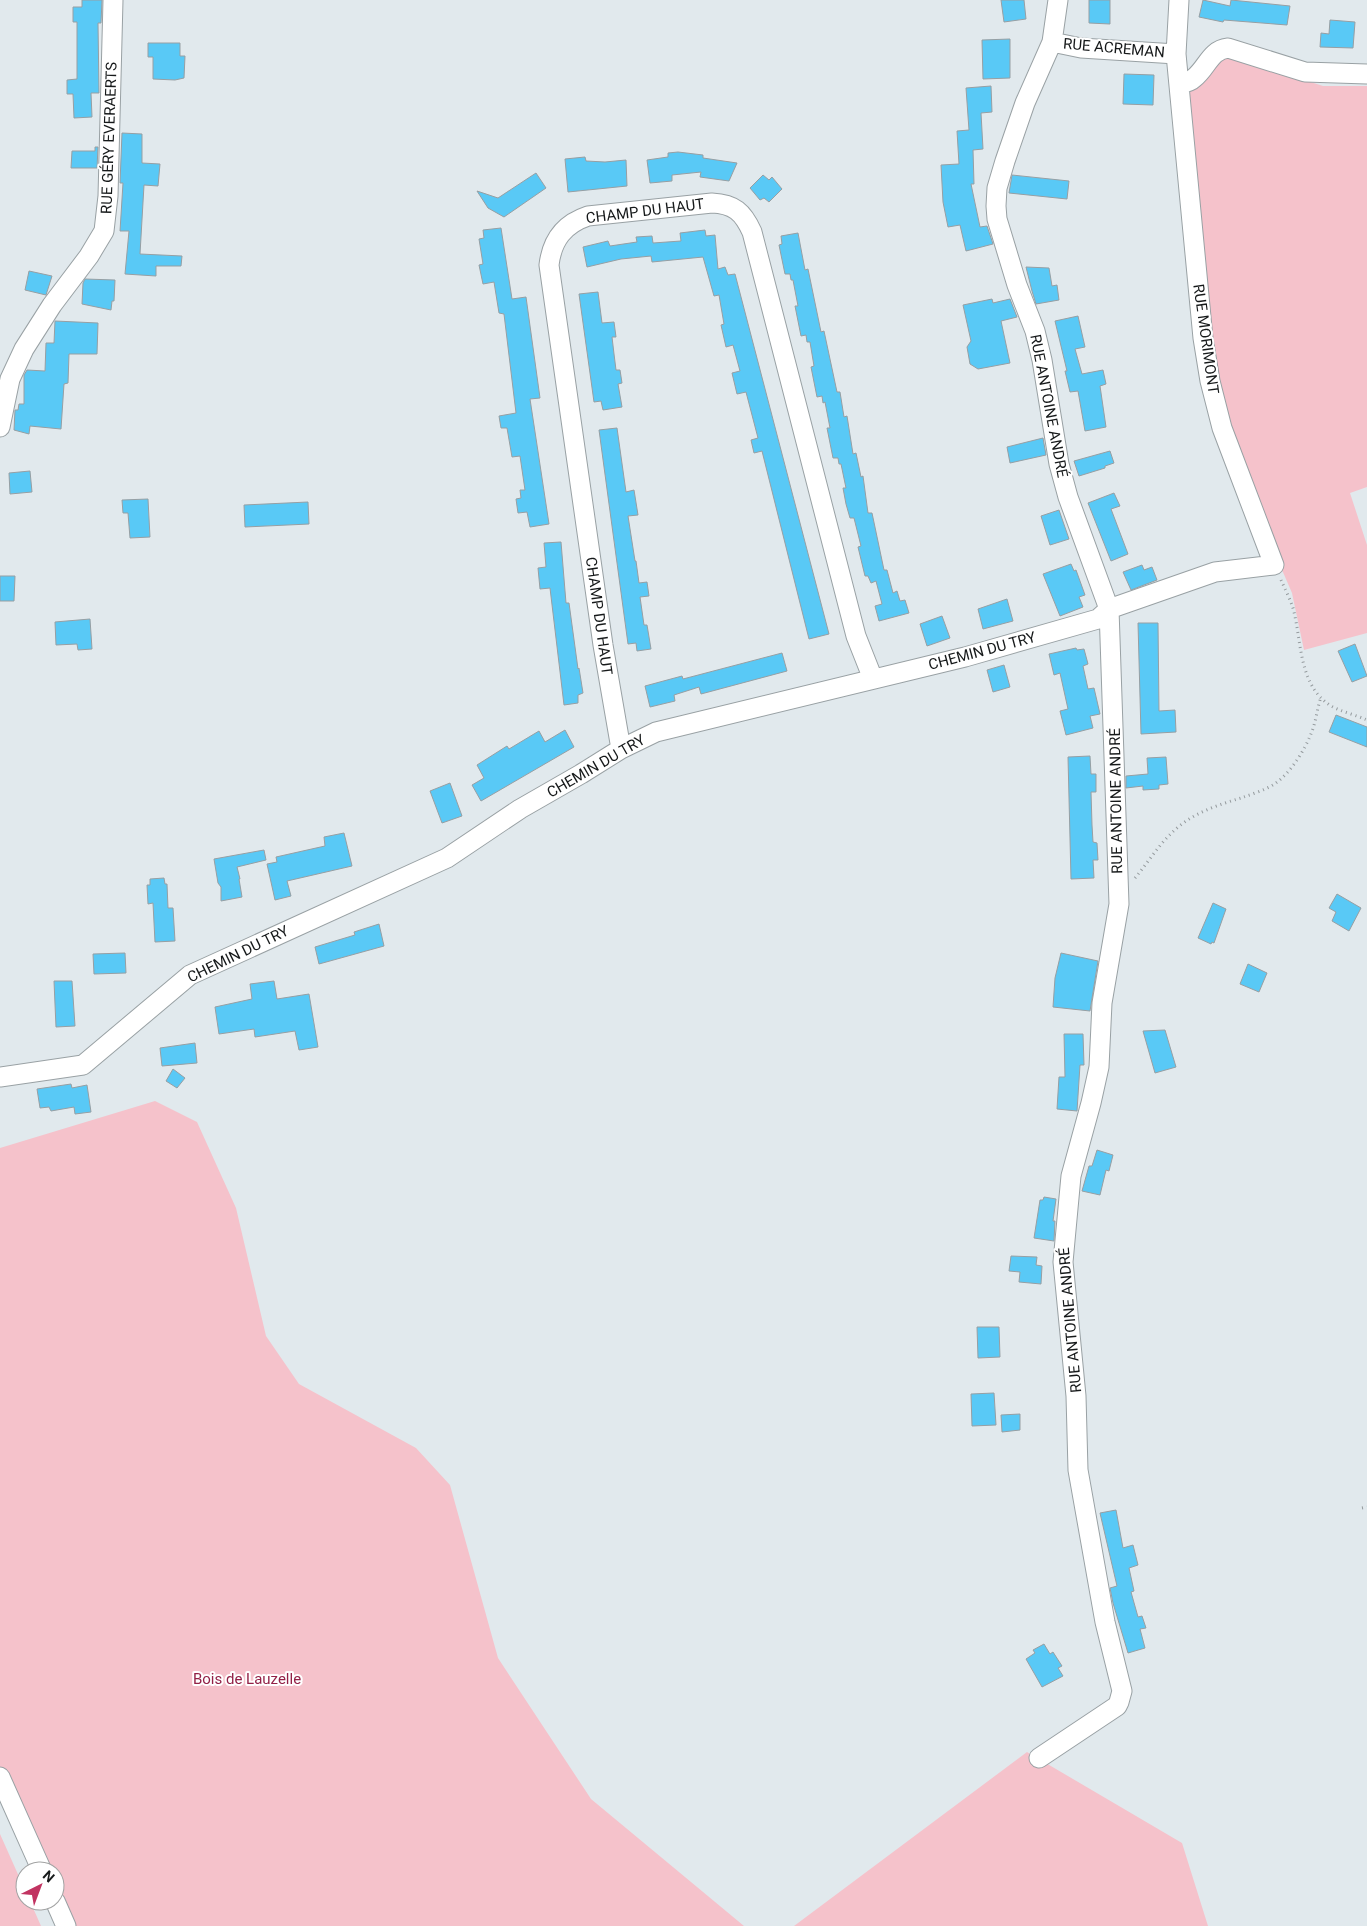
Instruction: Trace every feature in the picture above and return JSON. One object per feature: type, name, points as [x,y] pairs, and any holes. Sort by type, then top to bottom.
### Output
[{"type":"street","name":"RUE GÉRY EVERAERTS","points":[[0,426],[10,379],[24,349],[52,305],[89,256],[104,231],[108,211],[109,186],[112,0]]},
{"type":"street","name":"RUE ANTOINE ANDRÉ","points":[[1039,1758],[1097,1720],[1120,1702],[1122,1691],[1105,1622],[1078,1470],[1076,1396],[1063,1262],[1071,1176],[1099,1067],[1102,1003],[1119,904],[1110,609],[1068,497],[1059,464],[1042,360],[1035,331],[1017,285],[997,219],[997,188],[1025,104],[1052,42],[1058,0]]},
{"type":"street","name":"RUE MORIMONT","points":[[1179,0],[1176,54],[1200,309],[1210,382],[1233,460],[1274,565]]},
{"type":"street","name":"RUE ACREMAN","points":[[1052,42],[1081,48],[1176,54]]},
{"type":"street","points":[[1179,84],[1193,80],[1212,56],[1222,49],[1228,48],[1305,72],[1367,74]]},
{"type":"street","name":"CHAMP DU HAUT","points":[[621,749],[603,646],[549,265],[550,252],[557,238],[575,220],[588,216],[717,203],[733,207],[747,221],[752,232],[856,636],[873,679]]},
{"type":"street","name":"CHEMIN DU TRY","points":[[0,1077],[83,1065],[190,975],[447,858],[520,809],[621,749],[656,732],[965,657],[1098,619],[1110,609],[1215,572],[1243,567],[1274,565]]},
{"type":"street","points":[[0,1777],[38,1861]]},
{"type":"street","points":[[59,1911],[66,1926]]},
{"type":"path","points":[[1274,565],[1293,608],[1306,672],[1322,697],[1331,706],[1367,720]]},
{"type":"path","points":[[1118,884],[1131,883],[1154,852],[1182,824],[1197,815],[1225,803],[1259,791],[1280,779],[1305,747],[1316,720],[1322,697]]},
{"type":"path","points":[[1362,1508],[1367,1507]]},
{"type":"green space","points":[[1227,55],[1323,86],[1367,86],[1367,487],[1350,493],[1367,545],[1367,633],[1304,650],[1292,593],[1273,549],[1222,410],[1208,347],[1185,92]]},
{"type":"green space","name":"Bois de Lauzelle","points":[[155,1101],[197,1122],[236,1208],[266,1336],[299,1384],[416,1448],[450,1485],[498,1658],[591,1799],[744,1926],[66,1926],[59,1911],[65,1911],[65,1861],[37,1861],[0,1778],[0,1148]]},
{"type":"green space","points":[[1027,1752],[1182,1843],[1208,1926],[794,1926]]},
{"type":"green space","points":[[0,1834],[15,1868],[15,1911],[34,1911],[41,1926],[0,1926]]},
{"type":"building","points":[[82,0],[102,0],[101,23],[98,23],[99,93],[91,93],[92,117],[74,118],[73,94],[67,94],[67,80],[77,79],[77,22],[73,22],[73,7],[82,7]]},
{"type":"building","points":[[1001,0],[1024,0],[1026,19],[1004,22]]},
{"type":"building","points":[[1089,0],[1110,0],[1110,24],[1089,23]]},
{"type":"building","points":[[1203,0],[1230,6],[1231,0],[1290,6],[1287,25],[1224,20],[1223,22],[1199,17]]},
{"type":"building","points":[[1330,20],[1355,22],[1353,48],[1320,47],[1321,33],[1329,34]]},
{"type":"building","points":[[1010,39],[1010,78],[983,79],[982,40]]},
{"type":"building","points":[[148,43],[180,43],[180,56],[185,56],[184,78],[175,80],[153,79],[153,57],[148,57]]},
{"type":"building","points":[[1124,74],[1154,75],[1153,105],[1123,104]]},
{"type":"building","points":[[991,86],[992,112],[981,113],[983,149],[973,150],[974,184],[971,184],[980,227],[987,226],[993,244],[966,251],[960,225],[948,227],[943,202],[941,165],[959,164],[957,131],[969,130],[966,88]]},
{"type":"building","points":[[122,133],[142,134],[142,163],[160,164],[158,186],[144,185],[140,254],[182,256],[181,266],[156,266],[156,276],[125,274],[129,231],[120,231],[123,183],[120,183]]},
{"type":"building","points":[[95,147],[98,147],[97,168],[71,168],[72,151],[95,151]]},
{"type":"building","points":[[678,152],[703,155],[703,158],[737,163],[729,181],[700,177],[701,172],[672,175],[672,181],[650,183],[647,160],[668,157],[668,153]]},
{"type":"building","points":[[585,157],[586,161],[626,160],[627,186],[568,192],[565,159]]},
{"type":"building","points":[[536,173],[546,188],[504,217],[488,208],[477,191],[498,198]]},
{"type":"building","points":[[763,175],[769,180],[772,177],[782,189],[769,202],[764,198],[760,200],[750,188]]},
{"type":"building","points":[[1012,175],[1069,181],[1067,199],[1009,193]]},
{"type":"building","points":[[501,228],[512,299],[526,297],[540,398],[530,399],[549,524],[530,527],[527,512],[518,513],[516,499],[521,498],[520,490],[525,490],[520,456],[512,457],[507,428],[501,428],[499,416],[516,413],[504,314],[499,313],[494,282],[483,284],[479,265],[483,264],[479,239],[484,238],[483,230]]},
{"type":"building","points":[[705,230],[706,236],[715,235],[718,269],[725,267],[728,275],[735,274],[829,634],[809,639],[762,451],[754,453],[751,440],[758,438],[746,392],[737,394],[732,373],[740,371],[733,345],[726,347],[721,325],[724,324],[719,295],[714,296],[703,257],[652,262],[651,256],[621,259],[587,267],[583,247],[608,241],[610,246],[637,242],[636,237],[652,236],[653,243],[681,241],[680,233]]},
{"type":"building","points":[[798,233],[805,270],[808,269],[821,332],[824,331],[837,392],[840,392],[844,417],[847,416],[853,454],[856,453],[861,477],[863,476],[868,513],[872,513],[884,570],[887,570],[893,593],[897,591],[900,601],[905,600],[909,613],[879,621],[875,606],[882,604],[876,581],[871,583],[868,576],[865,576],[858,547],[861,546],[854,518],[850,518],[846,504],[843,488],[846,488],[841,464],[839,464],[838,458],[833,458],[827,428],[830,428],[825,402],[823,403],[822,396],[817,397],[811,367],[814,366],[810,342],[807,342],[806,335],[801,336],[795,306],[798,306],[793,280],[791,280],[790,274],[785,274],[779,245],[782,244],[781,236]]},
{"type":"building","points":[[1026,267],[1049,268],[1052,286],[1057,285],[1059,300],[1036,304]]},
{"type":"building","points":[[29,271],[52,276],[46,295],[25,290]]},
{"type":"building","points":[[85,279],[115,280],[114,301],[112,301],[111,310],[82,304],[83,283]]},
{"type":"building","points":[[598,292],[602,323],[614,322],[616,337],[612,337],[616,370],[620,370],[622,383],[618,384],[622,407],[603,410],[601,401],[594,402],[579,294]]},
{"type":"building","points":[[992,299],[993,303],[1010,299],[1017,317],[1001,321],[1010,363],[978,369],[970,364],[967,347],[971,341],[963,305]]},
{"type":"building","points":[[1078,316],[1085,347],[1075,349],[1082,374],[1103,370],[1106,384],[1100,386],[1106,427],[1085,431],[1078,391],[1070,392],[1055,321]]},
{"type":"building","points":[[55,321],[98,323],[97,354],[69,354],[68,383],[64,384],[61,429],[30,426],[29,434],[14,430],[15,410],[18,410],[19,404],[24,404],[24,375],[27,370],[45,371],[46,343],[54,343]]},
{"type":"building","points":[[617,428],[626,492],[634,490],[638,515],[628,516],[639,583],[647,582],[649,596],[640,597],[644,625],[647,625],[651,649],[637,651],[636,643],[628,644],[599,430]]},
{"type":"building","points":[[1043,438],[1046,455],[1010,463],[1007,447]]},
{"type":"building","points":[[1110,451],[1114,463],[1105,466],[1105,468],[1079,476],[1074,461]]},
{"type":"building","points":[[30,471],[32,492],[10,494],[9,473]]},
{"type":"building","points":[[1114,493],[1120,506],[1111,509],[1128,554],[1111,561],[1088,503]]},
{"type":"building","points":[[148,499],[150,537],[130,538],[128,513],[123,513],[122,500]]},
{"type":"building","points":[[308,502],[309,524],[245,527],[244,505]]},
{"type":"building","points":[[1059,510],[1069,539],[1050,545],[1041,516]]},
{"type":"building","points":[[561,542],[566,603],[569,603],[583,693],[578,695],[578,703],[564,705],[550,588],[540,589],[538,568],[546,567],[544,543]]},
{"type":"building","points":[[1071,564],[1074,571],[1076,570],[1085,595],[1079,597],[1083,607],[1060,616],[1043,574]]},
{"type":"building","points":[[1142,565],[1144,570],[1152,567],[1157,580],[1131,590],[1123,572]]},
{"type":"building","points":[[0,576],[15,576],[14,601],[0,601]]},
{"type":"building","points":[[1007,599],[1013,621],[983,629],[978,609]]},
{"type":"building","points":[[942,616],[950,638],[927,646],[920,624]]},
{"type":"building","points":[[90,619],[92,649],[78,650],[77,644],[56,645],[55,622]]},
{"type":"building","points":[[1138,623],[1158,623],[1159,711],[1175,710],[1176,732],[1141,734]]},
{"type":"building","points":[[1355,644],[1367,676],[1352,682],[1338,651]]},
{"type":"building","points":[[1076,648],[1077,650],[1084,649],[1088,664],[1083,666],[1088,689],[1094,688],[1100,714],[1090,716],[1093,728],[1066,735],[1060,711],[1068,709],[1060,673],[1054,675],[1049,654]]},
{"type":"building","points":[[782,653],[787,671],[701,694],[699,687],[674,695],[675,701],[650,707],[645,686],[682,676],[683,679]]},
{"type":"building","points":[[1004,665],[1010,687],[993,692],[987,670]]},
{"type":"building","points":[[1336,715],[1367,727],[1367,747],[1329,732]]},
{"type":"building","points":[[565,730],[574,747],[481,801],[472,785],[484,778],[477,765],[507,746],[509,749],[539,731],[545,742]]},
{"type":"building","points":[[1090,756],[1091,774],[1096,774],[1096,792],[1091,792],[1093,842],[1097,843],[1098,860],[1093,860],[1094,878],[1071,879],[1068,757]]},
{"type":"building","points":[[1166,757],[1168,784],[1159,785],[1159,789],[1143,790],[1143,786],[1126,788],[1126,776],[1148,774],[1147,758]]},
{"type":"building","points":[[450,783],[462,816],[442,823],[430,791]]},
{"type":"building","points":[[344,833],[352,866],[287,881],[291,896],[275,900],[267,864],[277,862],[276,857],[325,846],[324,837]]},
{"type":"building","points":[[264,850],[266,860],[237,867],[242,897],[221,901],[221,887],[218,883],[214,859]]},
{"type":"building","points":[[164,878],[165,884],[167,884],[168,908],[173,908],[175,941],[155,942],[153,903],[148,904],[147,885],[150,885],[150,879]]},
{"type":"building","points":[[1337,894],[1361,908],[1349,931],[1332,921],[1336,912],[1329,908]]},
{"type":"building","points":[[1213,903],[1226,909],[1214,943],[1212,942],[1211,944],[1198,938]]},
{"type":"building","points":[[379,924],[384,946],[319,964],[315,947],[355,935],[354,932]]},
{"type":"building","points":[[125,953],[126,973],[94,974],[93,954]]},
{"type":"building","points":[[1061,953],[1098,961],[1090,1011],[1053,1007],[1055,978]]},
{"type":"building","points":[[1248,964],[1267,973],[1259,992],[1240,984]]},
{"type":"building","points":[[54,981],[72,981],[75,1026],[56,1027]]},
{"type":"building","points":[[274,981],[277,999],[309,994],[318,1047],[299,1050],[295,1031],[255,1037],[254,1029],[219,1034],[215,1007],[252,999],[250,984]]},
{"type":"building","points":[[1165,1030],[1176,1067],[1155,1073],[1143,1031]]},
{"type":"building","points":[[1064,1034],[1083,1034],[1084,1065],[1080,1065],[1077,1111],[1057,1109],[1059,1077],[1065,1077]]},
{"type":"building","points":[[195,1043],[197,1063],[162,1066],[160,1048]]},
{"type":"building","points":[[173,1069],[185,1078],[177,1088],[166,1081]]},
{"type":"building","points":[[71,1084],[72,1088],[87,1085],[91,1112],[75,1114],[74,1107],[51,1111],[49,1107],[40,1108],[37,1089]]},
{"type":"building","points":[[1097,1150],[1113,1155],[1109,1171],[1106,1170],[1100,1195],[1082,1191],[1089,1166],[1092,1166]]},
{"type":"building","points":[[1044,1197],[1056,1199],[1053,1221],[1055,1221],[1054,1241],[1034,1238],[1040,1200],[1043,1200]]},
{"type":"building","points":[[1011,1256],[1037,1257],[1036,1265],[1042,1266],[1041,1284],[1019,1282],[1020,1272],[1009,1271]]},
{"type":"building","points":[[977,1327],[999,1327],[1000,1357],[978,1358]]},
{"type":"building","points":[[994,1393],[996,1425],[972,1426],[971,1394]]},
{"type":"building","points":[[1020,1414],[1020,1430],[1002,1432],[1001,1415]]},
{"type":"building","points":[[1116,1510],[1123,1548],[1133,1545],[1138,1565],[1129,1568],[1134,1591],[1131,1592],[1138,1617],[1142,1616],[1146,1628],[1140,1629],[1145,1648],[1128,1653],[1110,1588],[1117,1586],[1100,1513]]},
{"type":"building","points":[[1044,1644],[1050,1654],[1053,1652],[1062,1666],[1058,1668],[1063,1676],[1042,1687],[1026,1659],[1035,1653],[1033,1650]]}]
